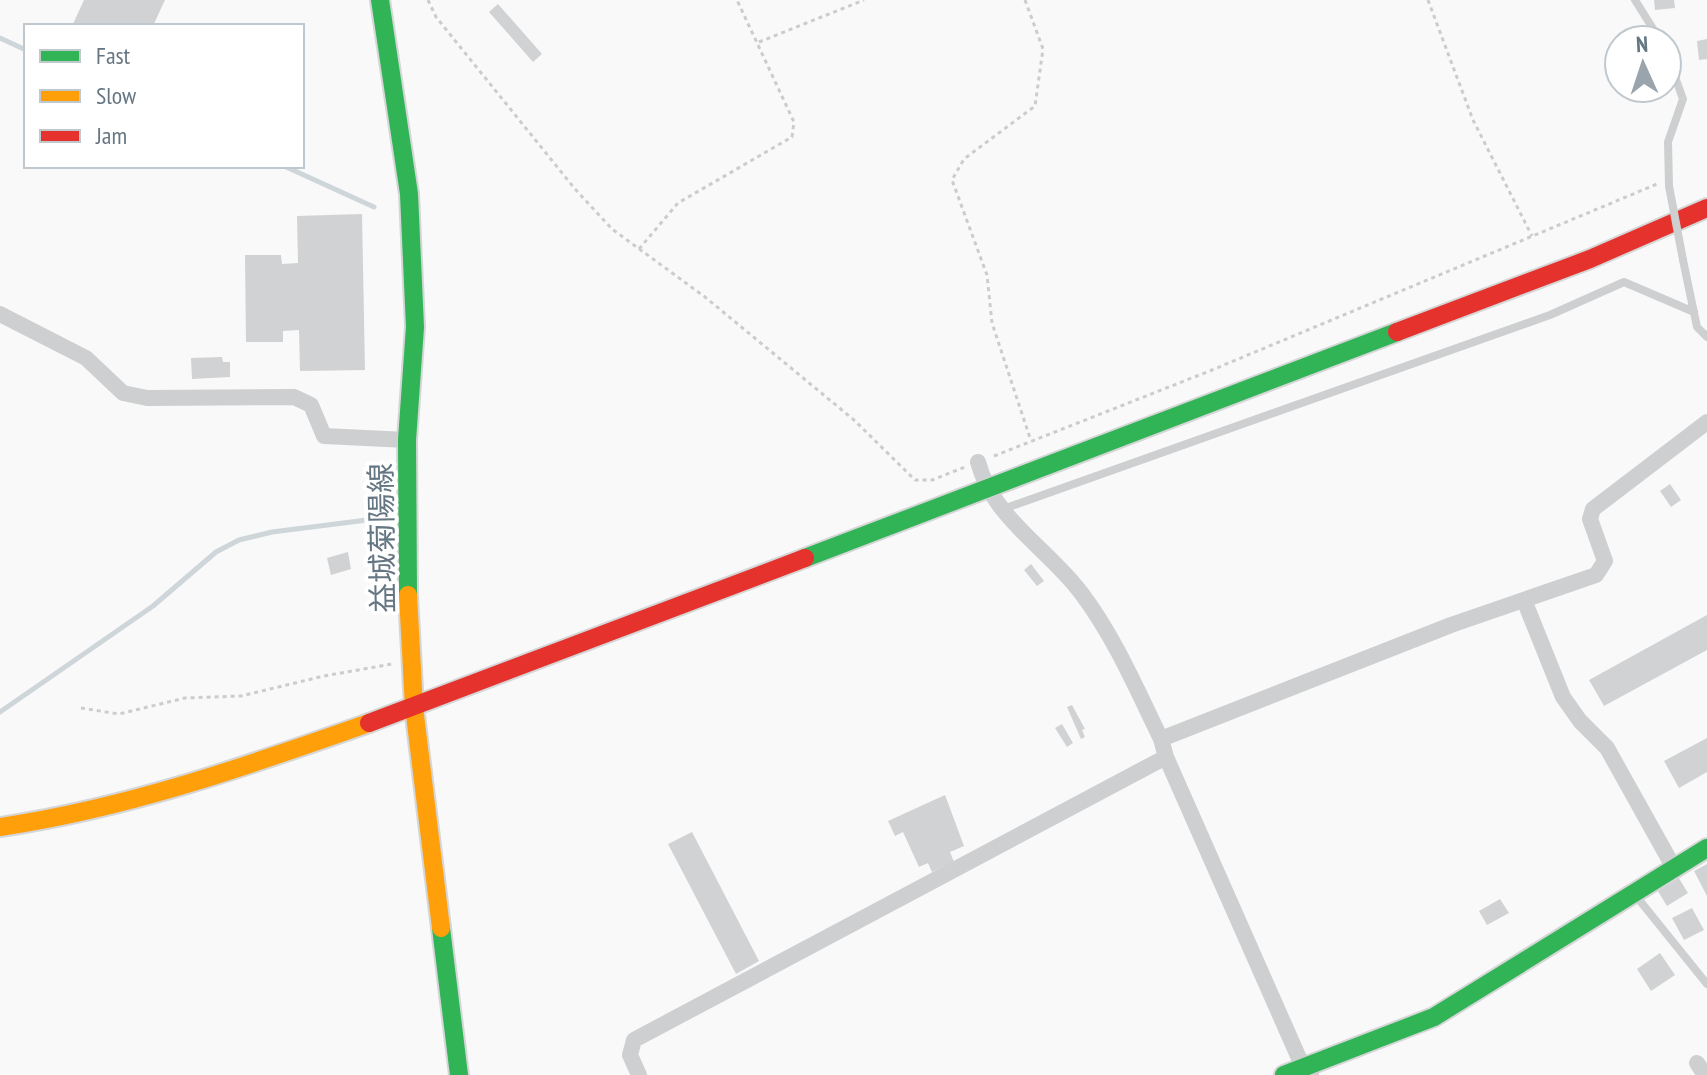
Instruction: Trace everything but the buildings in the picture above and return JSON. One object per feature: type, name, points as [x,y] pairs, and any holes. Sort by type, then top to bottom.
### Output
[{"type":"street","name":"益城菊陽線","points":[[380,0],[409,194],[415,327],[407,440],[407,579],[414,707],[459,1075]]},
{"type":"street","points":[[0,827],[61,818],[199,783],[414,707],[1590,259],[1707,208]]},
{"type":"street","points":[[0,314],[86,358],[123,393],[147,398],[294,397],[311,405],[324,436],[407,440]]},
{"type":"street","points":[[1161,739],[1600,573],[1605,561],[1590,519],[1593,509],[1707,422]]},
{"type":"street","points":[[978,462],[985,487],[1080,591],[1099,618],[1161,739],[1166,757],[1307,1070]]},
{"type":"street","points":[[1524,600],[1563,697],[1607,748],[1674,868]]},
{"type":"street","points":[[639,1075],[630,1055],[634,1040],[1166,757]]},
{"type":"street","points":[[1284,1075],[1307,1070],[1434,1017],[1707,848]]},
{"type":"lane","points":[[1635,0],[1650,24]]},
{"type":"lane","points":[[1681,104],[1668,142],[1668,182],[1697,327],[1707,337]]},
{"type":"lane","points":[[1003,509],[1535,320],[1624,282],[1694,312]]},
{"type":"lane","points":[[1633,893],[1707,984]]},
{"type":"path","points":[[428,0],[436,17],[575,189],[612,229],[705,297],[854,420],[915,480],[932,480],[1031,442],[1668,182]]},
{"type":"path","points":[[639,249],[678,203],[792,137],[794,122],[737,0]]},
{"type":"path","points":[[759,42],[864,0]]},
{"type":"path","points":[[1025,0],[1043,49],[1035,106],[964,159],[952,180],[987,275],[992,323],[1031,442]]},
{"type":"path","points":[[1428,0],[1473,120],[1532,236]]},
{"type":"path","points":[[81,708],[119,714],[185,698],[241,696],[324,676],[412,661]]},
{"type":"waterway","points":[[0,38],[24,49]]},
{"type":"waterway","points":[[288,168],[374,207]]},
{"type":"waterway","points":[[0,712],[153,606],[216,552],[239,540],[272,532],[375,519]]},
{"type":"traffic: fast","points":[[380,0],[409,194],[415,327],[407,440],[408,595]]},
{"type":"traffic: fast","points":[[805,558],[1397,332]]},
{"type":"traffic: fast","points":[[1284,1075],[1434,1017],[1707,848]]},
{"type":"traffic: fast","points":[[441,928],[459,1075]]},
{"type":"traffic: slow","points":[[408,595],[414,707],[441,928]]},
{"type":"traffic: slow","points":[[0,827],[141,797],[232,770],[369,723]]},
{"type":"traffic: jam","points":[[1397,332],[1590,259],[1707,208]]},
{"type":"traffic: jam","points":[[369,723],[805,558]]}]
